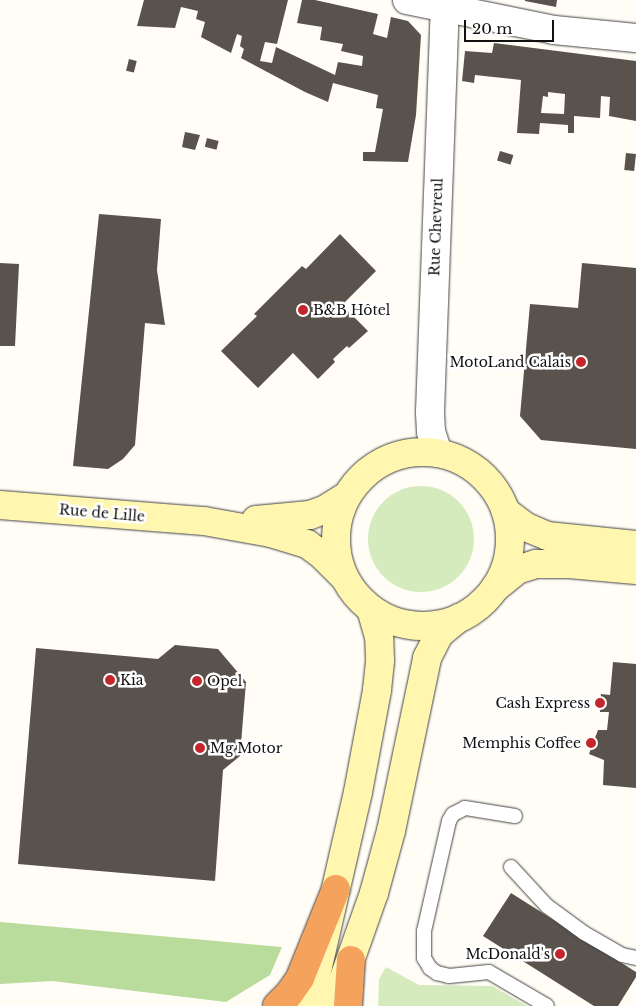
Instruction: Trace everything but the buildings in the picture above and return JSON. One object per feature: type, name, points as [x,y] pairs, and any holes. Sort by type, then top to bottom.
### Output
[{"type":"highway","points":[[277,1006],[290,994],[300,978],[336,889]]},
{"type":"highway","points":[[348,1006],[352,960]]},
{"type":"main road","points":[[464,616],[451,621],[423,626],[396,622],[371,609],[360,600],[344,577],[339,564],[335,537],[336,524],[345,497],[360,478],[390,457],[414,452],[438,453],[461,460],[480,473],[496,491],[506,512],[510,538],[506,564],[495,588]]},
{"type":"main road","name":"Rue de Lille","points":[[204,522],[296,518],[324,510],[345,497]]},
{"type":"main road","name":"Rue de Lille","points":[[0,505],[204,522],[294,539],[321,554],[344,577]]},
{"type":"main road","points":[[506,512],[526,528],[547,536],[636,545]]},
{"type":"main road","points":[[334,1006],[352,960],[374,893],[391,831],[427,658],[439,634],[486,599],[495,588],[517,570],[536,564],[569,564],[636,570]]},
{"type":"main road","points":[[309,1006],[363,764],[380,673],[379,637],[371,609]]},
{"type":"street","points":[[407,0],[445,4],[554,30],[636,38]]},
{"type":"street","name":"Rue Chevreul","points":[[438,453],[431,432],[430,412],[445,4]]},
{"type":"lane","points":[[515,816],[465,808],[453,814],[449,821],[424,931],[424,958],[430,968],[448,976],[489,972],[547,1006]]},
{"type":"lane","points":[[511,867],[547,906],[577,928],[606,947],[622,955],[636,958]]},
{"type":"green space","points":[[421,486],[441,490],[458,502],[470,519],[474,539],[470,559],[458,576],[441,588],[421,592],[401,588],[384,576],[372,559],[368,539],[372,519],[384,502],[401,490]]},
{"type":"green space","points":[[0,922],[282,947],[270,975],[226,1002],[52,981],[0,984]]},
{"type":"green space","points":[[386,967],[419,985],[492,986],[527,1006],[378,1006],[379,979]]},
{"type":"place","name":"B&B Hôtel","points":[[303,310]]},
{"type":"place","name":"MotoLand Calais","points":[[581,362]]},
{"type":"place","name":"Kia","points":[[110,680]]},
{"type":"place","name":"Opel","points":[[197,681]]},
{"type":"place","name":"Cash Express","points":[[600,703]]},
{"type":"place","name":"Memphis Coffee","points":[[591,743]]},
{"type":"place","name":"Mg Motor","points":[[200,748]]},
{"type":"place","name":"McDonald's","points":[[560,954]]}]
